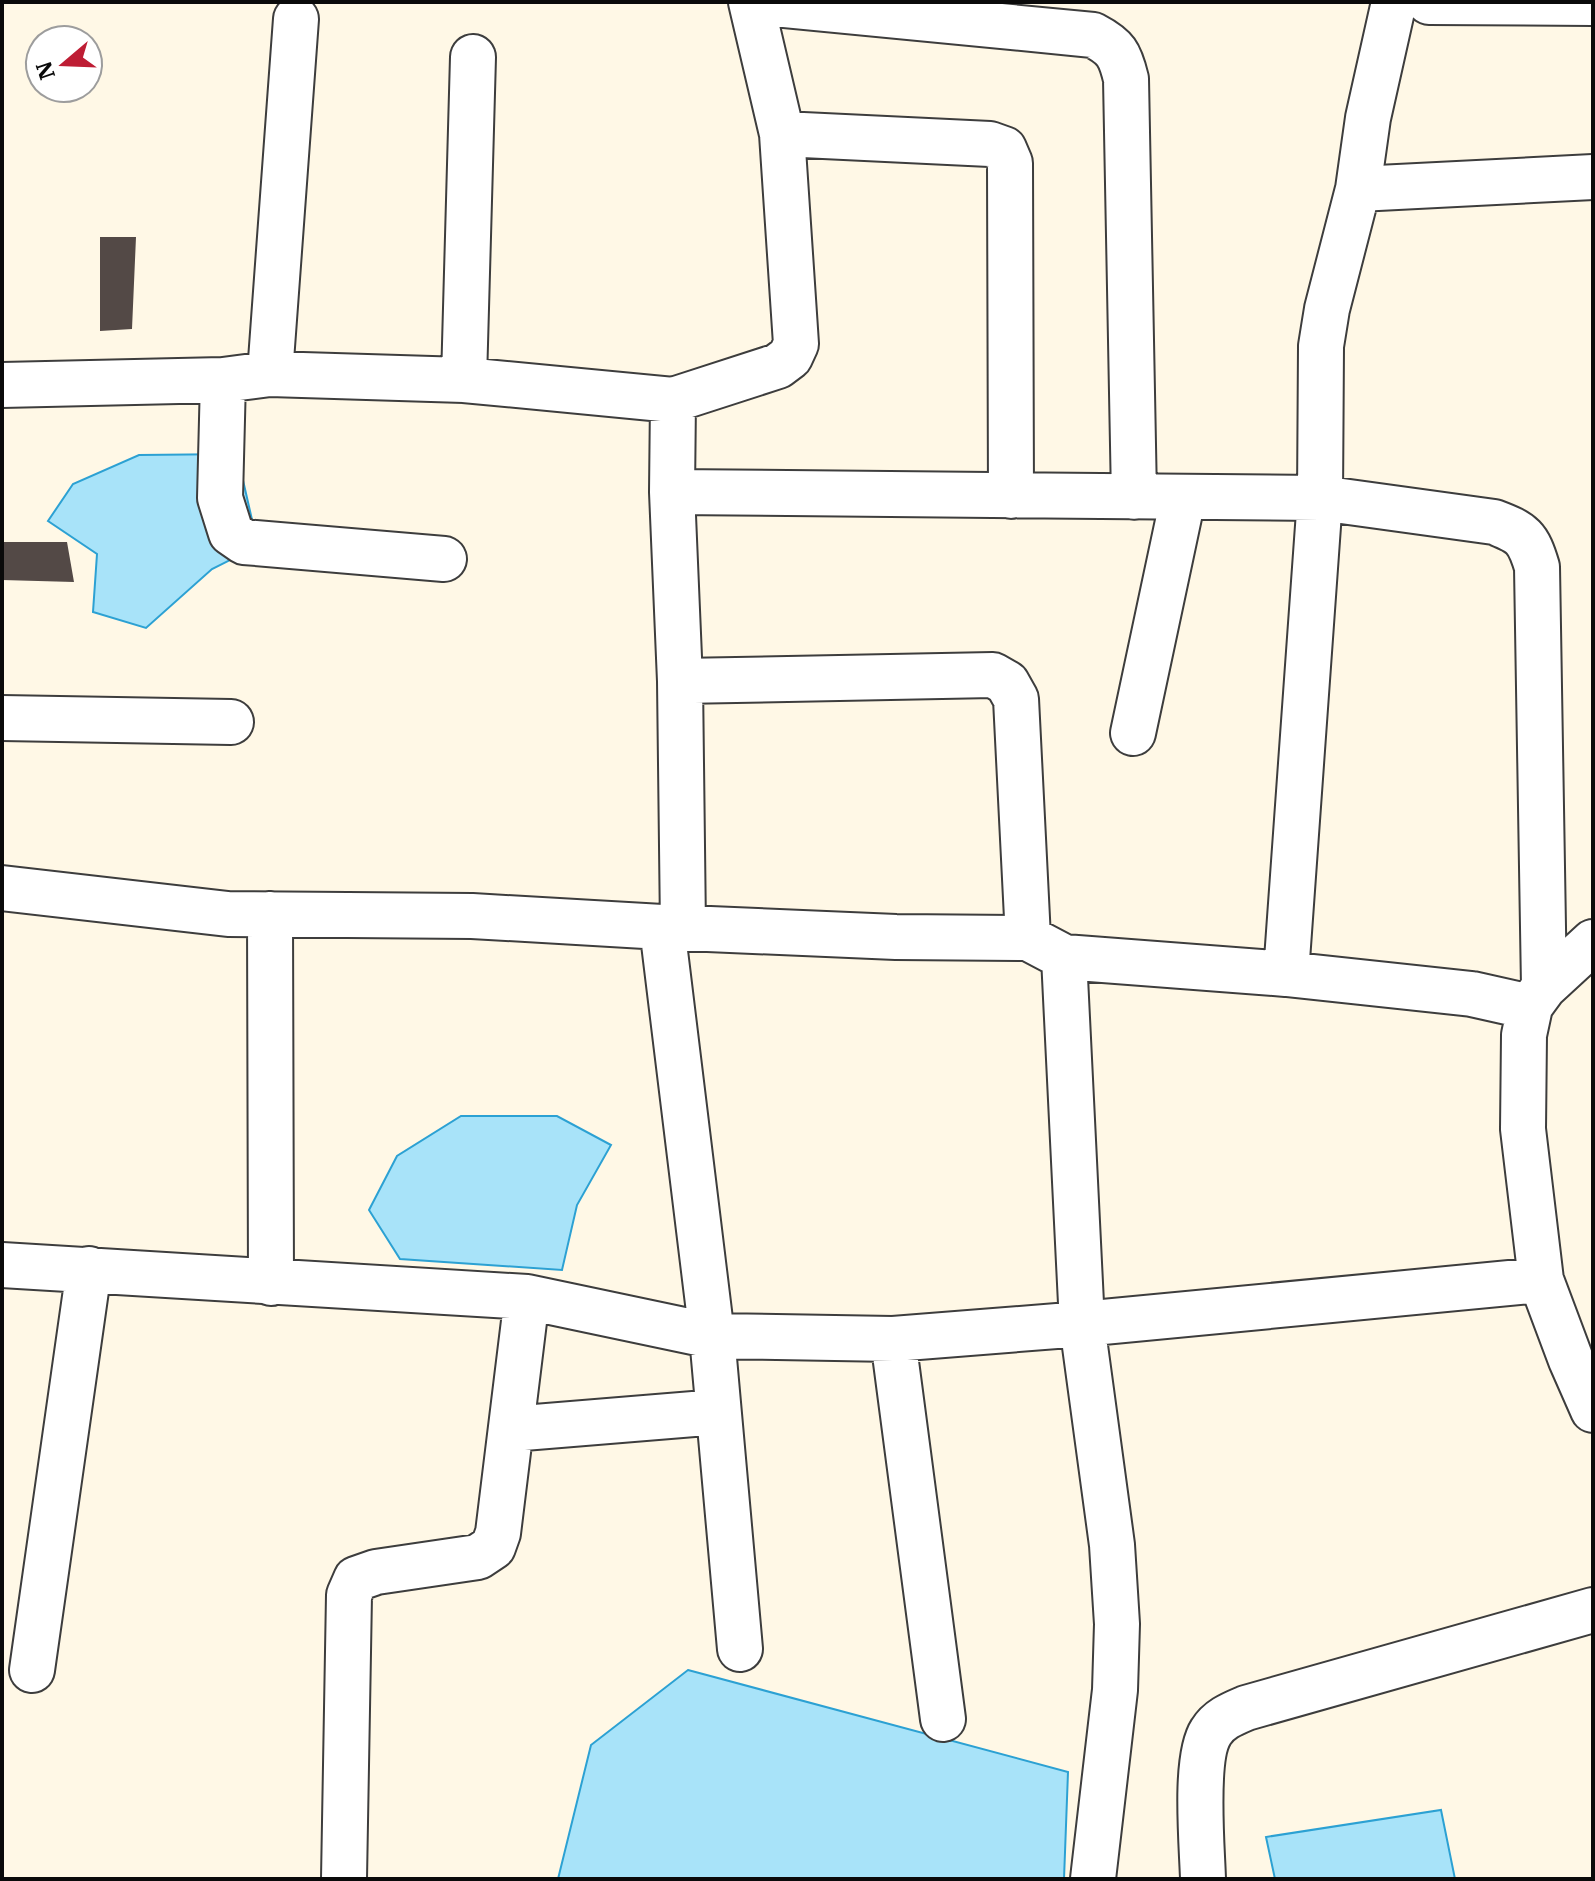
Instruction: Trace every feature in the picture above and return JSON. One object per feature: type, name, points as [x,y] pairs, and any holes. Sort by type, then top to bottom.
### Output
[{"type":"street","points":[[2,385],[223,380],[270,374],[464,380],[673,400],[778,366],[790,357],[796,344],[782,134],[752,2],[1093,35],[1109,43],[1120,57],[1126,79],[1134,497]]},
{"type":"street","points":[[1286,974],[1320,498],[1321,346],[1327,309],[1358,189],[1368,118],[1394,2]]},
{"type":"street","points":[[1429,2],[1593,3]]},
{"type":"street","points":[[270,374],[296,19]]},
{"type":"street","points":[[464,380],[473,57]]},
{"type":"street","points":[[782,134],[990,144],[1004,149],[1010,163],[1011,496]]},
{"type":"street","points":[[1358,189],[1593,177]]},
{"type":"street","points":[[223,380],[220,498],[231,533],[244,542],[444,559]]},
{"type":"street","points":[[673,400],[672,492],[680,681],[672,928],[740,1649]]},
{"type":"street","points":[[672,492],[1320,498],[1494,522],[1518,531],[1530,544],[1537,567],[1537,997],[1524,1035],[1523,1129],[1541,1280],[1593,1409]]},
{"type":"street","points":[[1133,733],[1183,498]]},
{"type":"street","points":[[680,681],[993,675],[1007,683],[1016,699],[1046,948],[1082,1324],[1112,1545],[1117,1624],[1115,1690],[1093,1879]]},
{"type":"street","points":[[2,718],[231,722]]},
{"type":"street","points":[[2,888],[195,912],[472,916],[896,937],[1046,948],[1472,994],[1537,997],[1593,942]]},
{"type":"street","points":[[270,914],[271,1283]]},
{"type":"street","points":[[2,1265],[527,1297],[712,1336],[893,1339],[1541,1280]]},
{"type":"street","points":[[32,1670],[89,1269]]},
{"type":"street","points":[[344,1879],[349,1595],[356,1579],[376,1572],[478,1557],[493,1547],[498,1533],[527,1297]]},
{"type":"street","points":[[893,1339],[943,1719]]},
{"type":"street","points":[[511,1429],[718,1412]]},
{"type":"street","points":[[1203,1879],[1201,1758],[1210,1733],[1224,1718],[1246,1708],[1593,1610]]},
{"type":"water","points":[[237,454],[258,546],[212,569],[146,628],[93,612],[97,554],[48,521],[73,484],[139,455]]},
{"type":"water","points":[[461,1116],[557,1116],[611,1145],[577,1205],[562,1270],[400,1259],[369,1210],[397,1156]]},
{"type":"water","points":[[688,1670],[1068,1772],[1064,1879],[558,1879],[591,1745]]},
{"type":"water","points":[[1441,1810],[1455,1879],[1275,1879],[1266,1837]]},
{"type":"building","points":[[100,237],[136,237],[132,329],[100,331]]},
{"type":"building","points":[[2,542],[67,542],[74,582],[2,580]]}]
